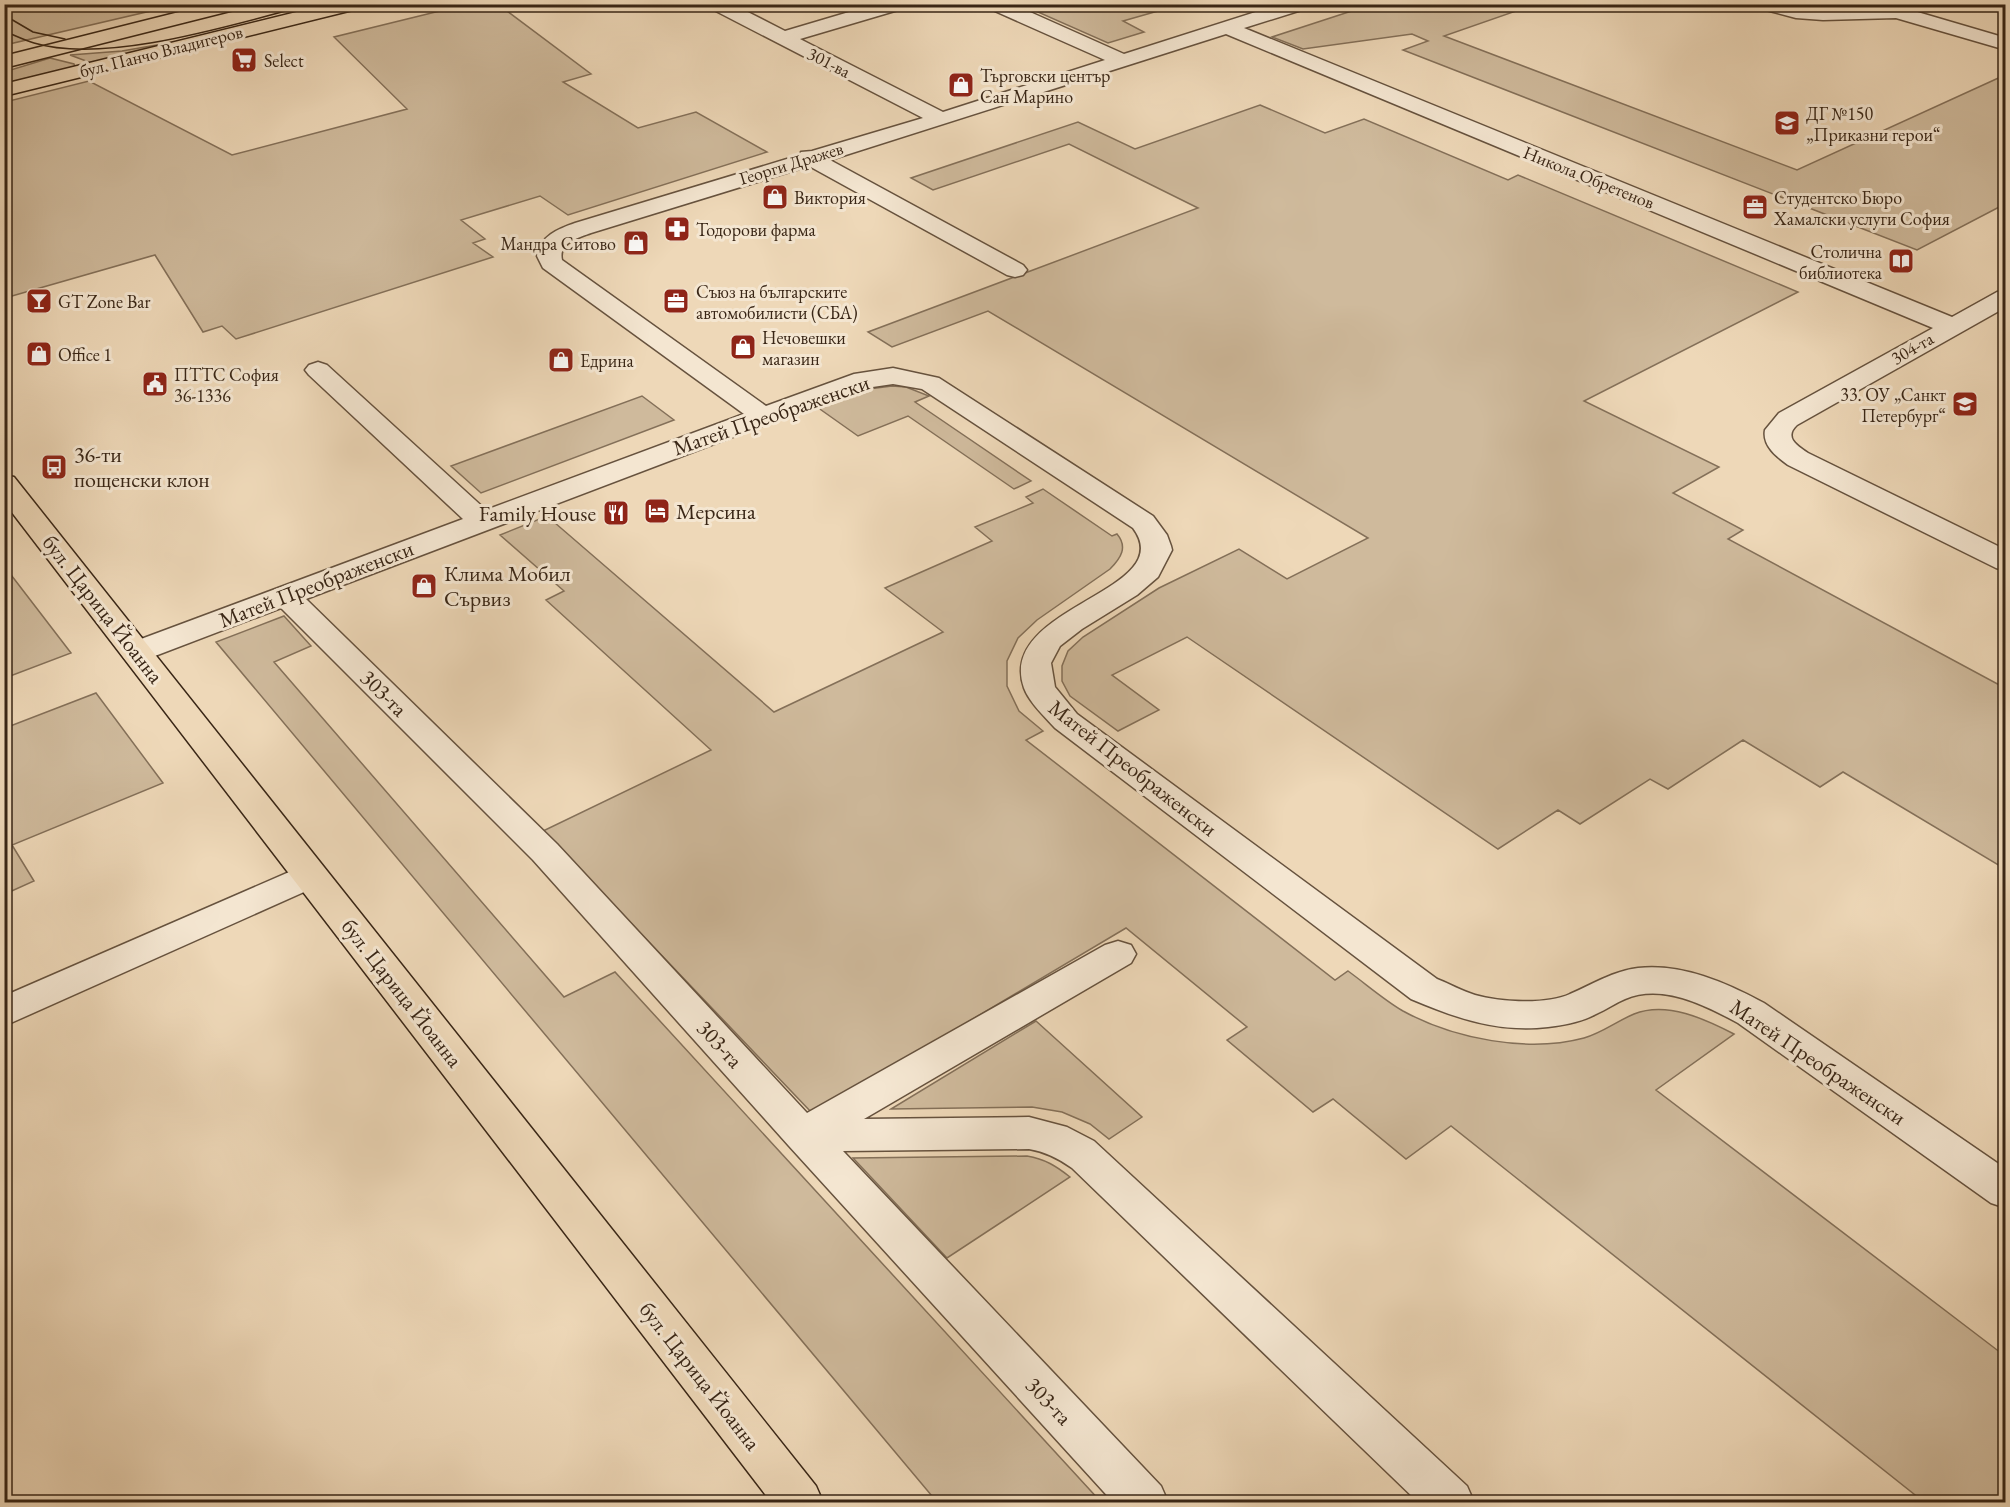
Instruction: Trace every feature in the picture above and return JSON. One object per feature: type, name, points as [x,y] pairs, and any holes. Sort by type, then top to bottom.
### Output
[{"type":"main road","name":"бул. Панчо Владигеров","points":[[4,90],[354,4]]},
{"type":"main road","name":"бул. Панчо Владигеров","points":[[4,62],[225,6]]},
{"type":"main road","name":"бул. Царица Йоанна","points":[[4,483],[799,1503]]},
{"type":"street","name":"301-ва","points":[[717,4],[941,119]]},
{"type":"street","points":[[782,38],[898,4]]},
{"type":"street","points":[[995,4],[1123,61]]},
{"type":"street","name":"Георги Дражев","points":[[762,416],[559,270],[551,263],[548,256],[550,248],[568,233],[941,119],[1301,4]]},
{"type":"street","points":[[1765,4],[1796,12],[1823,14],[1897,12],[2006,44]]},
{"type":"street","name":"Никола Обретенов","points":[[1227,28],[1951,326]]},
{"type":"street","points":[[809,158],[1015,270]]},
{"type":"street","name":"304-та","points":[[2006,297],[1788,419],[1780,425],[1776,433],[1778,442],[1798,459],[2006,562]]},
{"type":"street","points":[[318,370],[481,521]]},
{"type":"street","name":"Матей Преображенски","points":[[136,652],[854,382],[873,378],[912,378],[930,383],[1143,522],[1153,536],[1157,550],[1152,565],[1140,578],[1061,629],[1044,645],[1036,664],[1036,684],[1047,703],[1066,721],[1424,989],[1472,1008],[1522,1015],[1571,1009],[1621,985],[1653,982],[1687,986],[1721,996],[1751,1013],[2006,1191]]},
{"type":"street","name":"303-та","points":[[285,595],[545,852],[1144,1503]]},
{"type":"street","points":[[4,1012],[310,875]]},
{"type":"street","points":[[803,1135],[1118,954]]},
{"type":"street","points":[[803,1135],[1029,1133],[1051,1137],[1070,1145],[1086,1157],[1450,1503]]},
{"type":"shaded area","points":[[5,5],[172,6],[5,45]]},
{"type":"shaded area","points":[[464,5],[499,5],[591,74],[563,82],[638,128],[696,112],[767,152],[568,215],[540,196],[461,220],[485,239],[473,243],[493,257],[236,339],[222,326],[203,332],[155,255],[5,298],[5,102],[89,81],[232,155],[407,109],[334,37]]},
{"type":"shaded area","points":[[1022,5],[1191,5],[1172,7],[1123,21],[1144,32],[1108,43]]},
{"type":"shaded area","points":[[1370,5],[1533,5],[1444,36],[1797,170],[2005,75],[2005,204],[1917,250],[1403,50],[1428,41],[1412,34],[1303,49],[1272,37]]},
{"type":"shaded area","points":[[174,42],[94,64],[70,55],[122,51]]},
{"type":"shaded area","points":[[50,58],[74,64],[75,67],[5,84],[4,72]]},
{"type":"shaded area","points":[[1260,105],[1325,133],[1364,119],[1508,180],[1518,175],[1798,292],[1584,401],[1719,467],[1673,493],[1743,530],[1728,539],[2005,688],[2005,869],[1843,772],[1820,787],[1743,740],[1668,789],[1650,779],[1580,824],[1558,810],[1498,849],[1187,637],[1112,675],[1159,710],[1118,731],[1070,696],[1062,681],[1062,666],[1068,651],[1083,637],[1159,588],[1239,549],[1287,579],[1368,538],[988,311],[892,347],[868,332],[1198,208],[1069,144],[933,190],[911,178],[1078,122],[1135,149]]},
{"type":"shaded area","points":[[892,386],[906,387],[929,396],[915,402],[1031,481],[1014,489],[908,416],[858,436],[817,407],[861,390]]},
{"type":"shaded area","points":[[642,396],[674,420],[481,493],[451,466]]},
{"type":"shaded area","points":[[1043,489],[1112,536],[1117,534],[1123,548],[1120,557],[1110,569],[1037,620],[1018,638],[1007,661],[1007,686],[1019,711],[1043,731],[1026,740],[1335,980],[1348,971],[1396,1007],[1423,1021],[1468,1036],[1492,1041],[1539,1044],[1584,1038],[1634,1014],[1659,1010],[1698,1018],[1734,1034],[1656,1090],[2005,1356],[2005,1502],[1924,1502],[1451,1126],[1406,1159],[1333,1099],[1313,1112],[1227,1040],[1247,1027],[1126,928],[813,1114],[543,831],[711,750],[546,600],[564,591],[500,535],[547,516],[774,712],[943,632],[885,588],[992,541],[975,527],[1033,503],[1026,497]]},
{"type":"shaded area","points":[[5,567],[71,653],[4,678]]},
{"type":"shaded area","points":[[284,616],[311,646],[274,662],[564,997],[615,972],[1101,1502],[937,1502],[216,642]]},
{"type":"shaded area","points":[[96,693],[163,783],[12,845],[34,881],[5,894],[5,728]]},
{"type":"shaded area","points":[[1036,1021],[1142,1117],[1109,1139],[1090,1124],[1062,1112],[1032,1107],[891,1109]]},
{"type":"shaded area","points":[[1027,1156],[1050,1164],[1070,1177],[947,1258],[853,1158]]},
{"type":"tram line","points":[[4,31],[34,43],[64,48],[98,49],[173,39],[312,4]]},
{"type":"tram line","points":[[4,15],[33,32],[65,39]]},
{"type":"place","name":"Select","points":[[244,60]]},
{"type":"place","name":"Търговски център Сан Марино","points":[[961,85]]},
{"type":"place","name":"ДГ №150 „Приказни герои“","points":[[1787,123]]},
{"type":"place","name":"Виктория","points":[[775,197]]},
{"type":"place","name":"Студентско Бюро Хамалски услуги София","points":[[1755,207]]},
{"type":"place","name":"Тодорови фарма","points":[[677,229]]},
{"type":"place","name":"Мандра Ситово","points":[[636,243]]},
{"type":"place","name":"Столична библиотека","points":[[1901,261]]},
{"type":"place","name":"GT Zone Bar","points":[[39,301]]},
{"type":"place","name":"Съюз на българските автомобилисти (СБА)","points":[[676,301]]},
{"type":"place","name":"Нечовешки магазин","points":[[743,347]]},
{"type":"place","name":"Office 1","points":[[39,354]]},
{"type":"place","name":"Едрина","points":[[561,360]]},
{"type":"place","name":"ПТТС София 36-1336","points":[[155,384]]},
{"type":"place","name":"33. ОУ „Санкт Петербург“","points":[[1965,404]]},
{"type":"place","name":"36-ти пощенски клон","points":[[54,467]]},
{"type":"place","name":"Мерсина","points":[[657,511]]},
{"type":"place","name":"Family House","points":[[616,513]]},
{"type":"place","name":"Клима Мобил Сървиз","points":[[424,586]]}]
